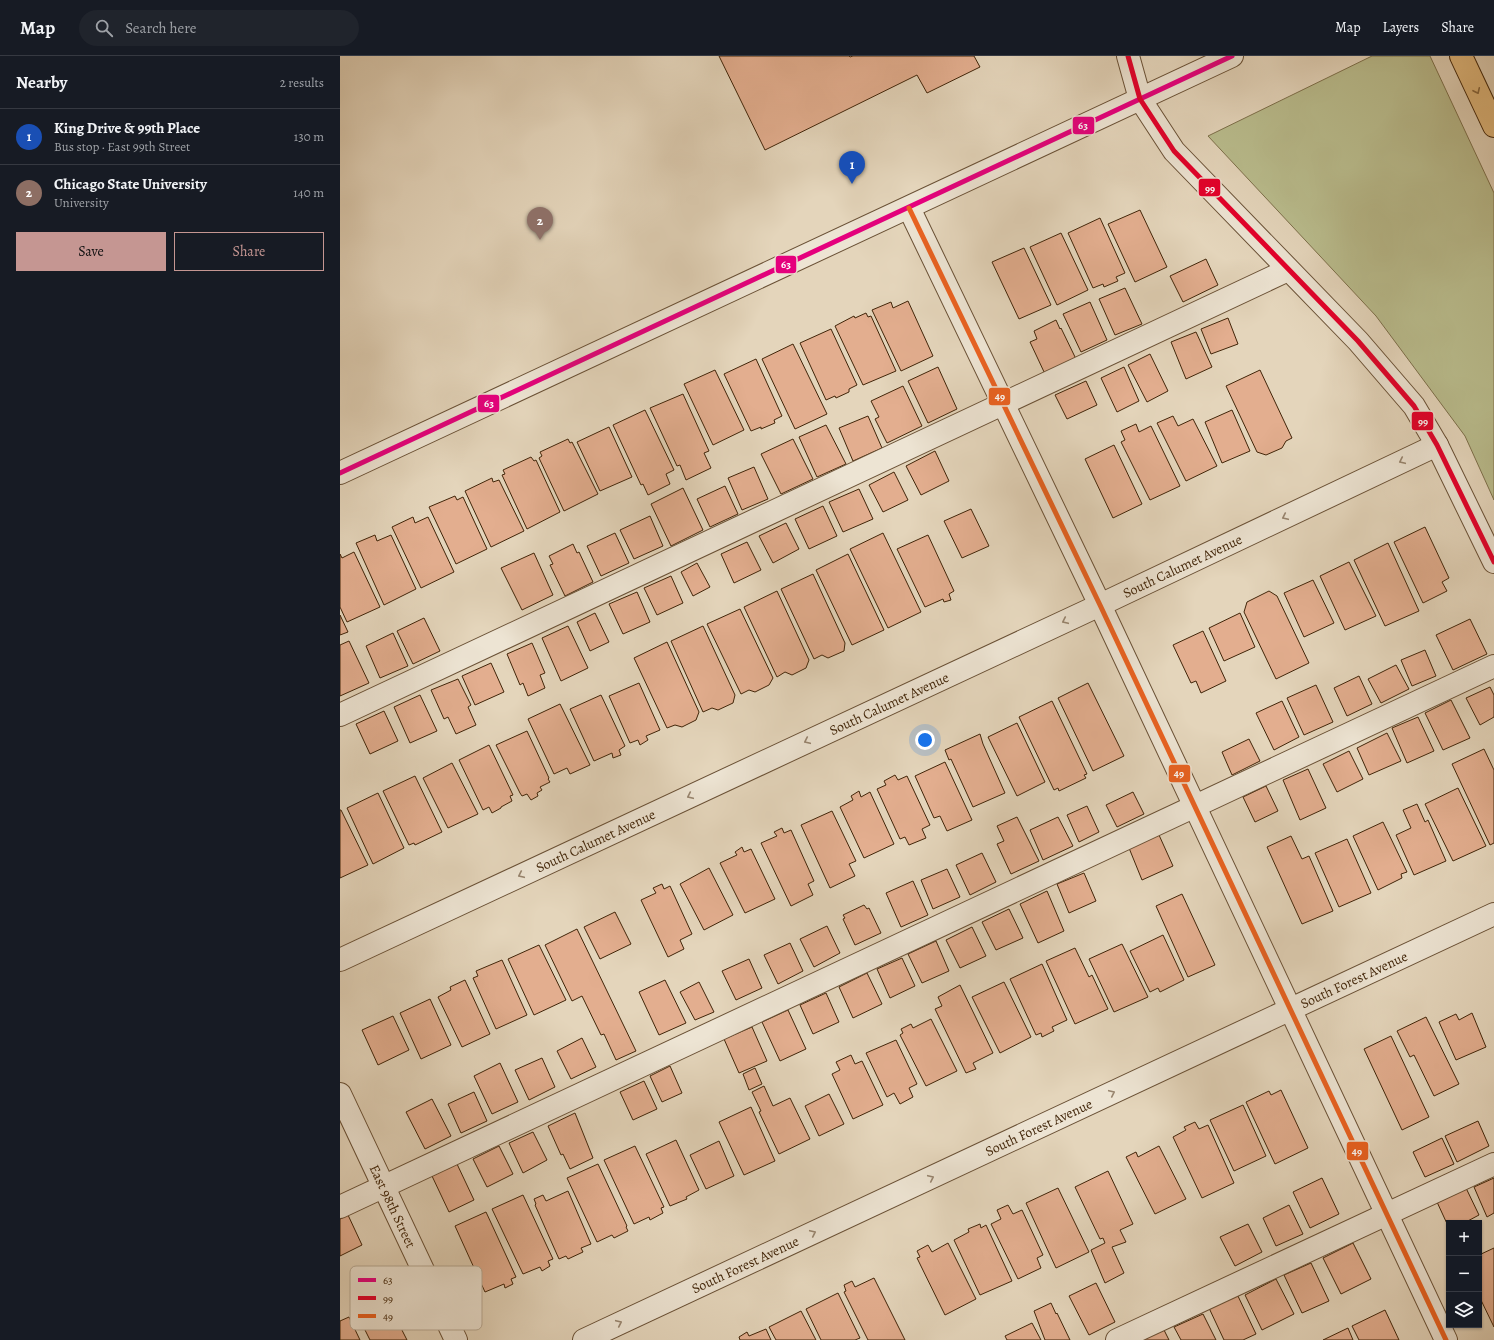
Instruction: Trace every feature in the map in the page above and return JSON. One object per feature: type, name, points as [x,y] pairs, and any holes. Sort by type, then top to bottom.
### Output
[{"type":"highway","points":[[1461,56],[1494,126]]},
{"type":"street","points":[[1128,56],[1140,99],[1174,151],[1358,341],[1414,406],[1437,445],[1494,562]]},
{"type":"street","points":[[340,473],[1232,56]]},
{"type":"street","points":[[909,208],[1100,605],[1446,1340]]},
{"type":"street","points":[[340,715],[1288,270]]},
{"type":"street","name":"South Calumet Avenue","points":[[340,960],[1100,605],[1437,445]]},
{"type":"street","points":[[340,1207],[1494,666]]},
{"type":"street","name":"South Forest Avenue","points":[[584,1340],[1494,914]]},
{"type":"street","name":"East 98th Street","points":[[340,1094],[421,1266]]},
{"type":"street","points":[[1117,1340],[1494,1164]]},
{"type":"street","name":"East 98th Street","points":[[451,1330],[456,1340]]},
{"type":"green space","points":[[1372,56],[1430,56],[1494,193],[1494,500],[1465,436],[1376,316],[1208,136]]},
{"type":"building","points":[[719,56],[974,56],[980,67],[927,93],[917,75],[765,150]]},
{"type":"building","points":[[1140,210],[1167,267],[1135,282],[1108,224]]},
{"type":"building","points":[[1100,218],[1125,273],[1116,277],[1118,281],[1104,287],[1103,284],[1093,288],[1068,233]]},
{"type":"building","points":[[1061,233],[1088,290],[1057,305],[1030,247]]},
{"type":"building","points":[[1024,248],[1051,305],[1019,319],[992,262]]},
{"type":"building","points":[[1206,259],[1218,285],[1183,302],[1170,276]]},
{"type":"building","points":[[1125,288],[1142,324],[1115,335],[1099,299]]},
{"type":"building","points":[[908,301],[933,356],[901,371],[872,310],[891,302],[893,308]]},
{"type":"building","points":[[1090,302],[1107,340],[1081,352],[1063,314]]},
{"type":"building","points":[[866,313],[868,317],[871,316],[896,371],[863,385],[835,326],[854,316],[855,318]]},
{"type":"building","points":[[1228,318],[1238,344],[1211,354],[1201,329]]},
{"type":"building","points":[[1056,320],[1076,359],[1045,374],[1030,342],[1037,339],[1034,331]]},
{"type":"building","points":[[831,329],[857,385],[849,389],[849,392],[836,398],[835,396],[826,400],[800,343]]},
{"type":"building","points":[[1196,332],[1212,367],[1186,379],[1171,342]]},
{"type":"building","points":[[793,344],[827,414],[795,429],[762,359]]},
{"type":"building","points":[[1150,354],[1168,391],[1147,402],[1128,365]]},
{"type":"building","points":[[756,359],[782,416],[774,420],[775,423],[761,429],[761,427],[751,431],[724,374]]},
{"type":"building","points":[[938,367],[957,409],[928,423],[908,381]]},
{"type":"building","points":[[1124,367],[1139,401],[1117,412],[1101,378]]},
{"type":"building","points":[[715,370],[744,430],[713,445],[684,384]]},
{"type":"building","points":[[1260,370],[1292,438],[1286,441],[1282,448],[1266,455],[1257,452],[1226,386]]},
{"type":"building","points":[[1086,381],[1097,405],[1067,419],[1055,395]]},
{"type":"building","points":[[903,386],[922,426],[887,443],[875,419],[879,417],[871,401]]},
{"type":"building","points":[[683,394],[709,451],[704,453],[711,468],[686,480],[680,465],[677,466],[650,408]]},
{"type":"building","points":[[645,410],[674,470],[666,474],[670,484],[648,495],[643,484],[641,485],[613,425]]},
{"type":"building","points":[[1232,410],[1250,451],[1222,463],[1205,422]]},
{"type":"building","points":[[868,416],[882,448],[853,461],[839,428]]},
{"type":"building","points":[[1173,416],[1178,426],[1193,419],[1217,466],[1186,481],[1157,423]]},
{"type":"building","points":[[1136,424],[1139,432],[1151,426],[1180,486],[1150,500],[1121,442],[1125,440],[1121,431]]},
{"type":"building","points":[[826,425],[846,464],[817,477],[799,437]]},
{"type":"building","points":[[609,427],[632,477],[600,491],[577,442]]},
{"type":"building","points":[[568,439],[570,443],[572,442],[598,494],[564,511],[539,458],[542,456],[540,452]]},
{"type":"building","points":[[793,439],[813,479],[781,494],[761,454]]},
{"type":"building","points":[[1114,445],[1142,504],[1113,518],[1085,459]]},
{"type":"building","points":[[935,451],[949,481],[921,495],[906,466]]},
{"type":"building","points":[[531,457],[534,461],[536,460],[560,512],[527,529],[502,475],[505,474],[503,470]]},
{"type":"building","points":[[754,467],[768,499],[742,510],[728,478]]},
{"type":"building","points":[[894,472],[908,500],[883,512],[869,485]]},
{"type":"building","points":[[492,478],[493,482],[499,480],[524,531],[491,547],[465,491]]},
{"type":"building","points":[[725,486],[738,514],[710,527],[697,499]]},
{"type":"building","points":[[683,488],[703,530],[671,546],[651,504]]},
{"type":"building","points":[[859,489],[873,519],[843,532],[829,502]]},
{"type":"building","points":[[455,496],[457,500],[463,497],[487,549],[456,564],[429,507]]},
{"type":"building","points":[[823,506],[837,536],[809,549],[795,519]]},
{"type":"building","points":[[971,509],[989,546],[962,558],[944,521]]},
{"type":"building","points":[[650,516],[663,546],[634,559],[620,530]]},
{"type":"building","points":[[413,517],[415,523],[428,517],[454,572],[421,588],[392,527]]},
{"type":"building","points":[[786,523],[799,549],[773,563],[759,536]]},
{"type":"building","points":[[1425,527],[1449,578],[1442,582],[1447,591],[1423,603],[1394,542]]},
{"type":"building","points":[[615,533],[629,563],[601,576],[587,546]]},
{"type":"building","points":[[883,533],[921,612],[888,628],[850,549]]},
{"type":"building","points":[[375,535],[377,541],[391,535],[416,589],[384,605],[356,543]]},
{"type":"building","points":[[928,535],[954,591],[949,594],[951,600],[944,602],[943,599],[925,607],[897,549]]},
{"type":"building","points":[[747,542],[761,570],[734,583],[721,554]]},
{"type":"building","points":[[1388,543],[1419,611],[1385,626],[1354,560]]},
{"type":"building","points":[[573,544],[577,553],[579,552],[593,582],[565,596],[550,565],[553,564],[549,556]]},
{"type":"building","points":[[354,552],[380,607],[347,622],[340,607],[340,554],[342,558]]},
{"type":"building","points":[[534,553],[553,595],[522,610],[501,568]]},
{"type":"building","points":[[848,554],[884,630],[852,645],[816,570]]},
{"type":"building","points":[[1349,562],[1376,616],[1345,630],[1320,576]]},
{"type":"building","points":[[697,563],[710,587],[693,596],[681,572]]},
{"type":"building","points":[[813,574],[845,643],[844,651],[828,658],[822,655],[814,659],[781,589]]},
{"type":"building","points":[[671,576],[683,603],[657,615],[644,588]]},
{"type":"building","points":[[1313,580],[1334,623],[1304,637],[1284,593]]},
{"type":"building","points":[[777,591],[809,660],[806,668],[792,675],[785,672],[777,677],[744,607]]},
{"type":"building","points":[[1269,591],[1277,596],[1309,663],[1276,679],[1244,612],[1247,602]]},
{"type":"building","points":[[637,592],[650,622],[623,634],[609,604]]},
{"type":"building","points":[[740,609],[773,678],[769,685],[755,692],[749,690],[741,694],[707,624]]},
{"type":"building","points":[[595,613],[609,642],[590,651],[577,622]]},
{"type":"building","points":[[1240,613],[1255,647],[1224,661],[1209,628]]},
{"type":"building","points":[[340,615],[348,632],[340,635]]},
{"type":"building","points":[[424,618],[440,651],[413,664],[397,631]]},
{"type":"building","points":[[1470,619],[1487,654],[1453,670],[1436,635]]},
{"type":"building","points":[[568,626],[588,668],[561,681],[542,638]]},
{"type":"building","points":[[703,626],[735,695],[733,703],[718,710],[712,708],[703,712],[671,641]]},
{"type":"building","points":[[1203,631],[1226,681],[1201,693],[1196,681],[1191,683],[1173,645]]},
{"type":"building","points":[[393,633],[408,666],[380,678],[366,646]]},
{"type":"building","points":[[349,641],[369,683],[340,696],[340,645]]},
{"type":"building","points":[[667,642],[699,712],[696,720],[682,727],[675,725],[667,728],[634,658]]},
{"type":"building","points":[[532,643],[545,673],[540,675],[545,688],[528,696],[523,683],[520,685],[507,654]]},
{"type":"building","points":[[1425,650],[1436,676],[1412,686],[1401,660]]},
{"type":"building","points":[[491,663],[504,692],[475,705],[462,676]]},
{"type":"building","points":[[1396,665],[1409,689],[1381,703],[1368,679]]},
{"type":"building","points":[[1359,676],[1372,704],[1347,716],[1334,688]]},
{"type":"building","points":[[458,679],[471,705],[468,707],[476,725],[456,734],[448,717],[444,719],[431,690]]},
{"type":"building","points":[[639,683],[660,730],[646,736],[648,740],[640,745],[638,740],[630,743],[609,696]]},
{"type":"building","points":[[1088,683],[1124,756],[1093,771],[1058,698]]},
{"type":"building","points":[[1316,685],[1333,722],[1304,735],[1287,698]]},
{"type":"building","points":[[1490,687],[1494,695],[1494,717],[1480,725],[1466,698]]},
{"type":"building","points":[[420,695],[437,731],[410,743],[394,707]]},
{"type":"building","points":[[601,695],[625,746],[619,750],[621,755],[613,758],[612,753],[594,761],[570,709]]},
{"type":"building","points":[[1451,700],[1470,738],[1443,750],[1425,713]]},
{"type":"building","points":[[1052,701],[1087,774],[1084,775],[1086,778],[1059,791],[1058,788],[1054,790],[1019,717]]},
{"type":"building","points":[[1282,701],[1299,737],[1274,750],[1256,713]]},
{"type":"building","points":[[560,704],[590,765],[570,774],[567,768],[554,774],[528,719]]},
{"type":"building","points":[[384,711],[398,741],[370,754],[356,724]]},
{"type":"building","points":[[1418,717],[1434,751],[1407,763],[1392,728]]},
{"type":"building","points":[[1017,723],[1045,782],[1017,796],[988,737]]},
{"type":"building","points":[[527,731],[550,782],[540,787],[542,790],[537,793],[538,796],[531,800],[527,794],[522,796],[520,793],[496,745]]},
{"type":"building","points":[[1387,733],[1401,761],[1369,775],[1357,748]]},
{"type":"building","points":[[980,734],[1005,793],[973,807],[951,759],[949,760],[945,750]]},
{"type":"building","points":[[1249,739],[1260,761],[1232,775],[1222,752]]},
{"type":"building","points":[[489,745],[513,795],[510,796],[512,801],[492,813],[489,807],[483,810],[459,760]]},
{"type":"building","points":[[1484,749],[1494,770],[1494,843],[1490,845],[1452,764]]},
{"type":"building","points":[[1349,751],[1363,779],[1337,792],[1323,764]]},
{"type":"building","points":[[945,762],[972,820],[947,831],[940,816],[934,818],[915,776]]},
{"type":"building","points":[[452,763],[478,814],[448,828],[423,778]]},
{"type":"building","points":[[1308,769],[1326,808],[1300,820],[1283,780]]},
{"type":"building","points":[[895,775],[898,780],[907,776],[930,825],[922,829],[926,838],[909,845],[905,837],[900,839],[877,789],[886,785],[884,781]]},
{"type":"building","points":[[415,776],[442,832],[415,845],[414,843],[409,845],[383,791]]},
{"type":"building","points":[[1266,786],[1278,811],[1255,822],[1243,797]]},
{"type":"building","points":[[1458,788],[1486,846],[1453,861],[1425,804]]},
{"type":"building","points":[[859,791],[861,797],[870,792],[894,844],[864,858],[840,807],[853,800],[851,796]]},
{"type":"building","points":[[1133,792],[1144,814],[1117,827],[1106,805]]},
{"type":"building","points":[[378,793],[404,848],[373,864],[347,808]]},
{"type":"building","points":[[1417,804],[1425,822],[1428,820],[1446,861],[1414,875],[1396,835],[1411,828],[1403,810]]},
{"type":"building","points":[[1087,806],[1099,832],[1079,842],[1067,815]]},
{"type":"building","points":[[340,810],[368,865],[340,878]]},
{"type":"building","points":[[832,811],[856,861],[849,864],[855,876],[830,888],[801,825]]},
{"type":"building","points":[[1017,817],[1039,861],[1011,874],[997,844],[1004,841],[997,826]]},
{"type":"building","points":[[1058,817],[1073,846],[1043,860],[1030,830]]},
{"type":"building","points":[[1383,822],[1407,872],[1401,874],[1402,878],[1378,890],[1353,836]]},
{"type":"building","points":[[782,828],[784,833],[791,830],[814,881],[808,884],[813,895],[791,906],[761,843],[777,836],[774,832]]},
{"type":"building","points":[[1159,835],[1173,866],[1142,880],[1129,848]]},
{"type":"building","points":[[1291,836],[1302,859],[1309,856],[1333,911],[1302,924],[1267,847]]},
{"type":"building","points":[[1347,839],[1371,893],[1339,907],[1315,853]]},
{"type":"building","points":[[742,847],[744,852],[751,849],[775,899],[745,913],[720,863],[737,855],[735,852]]},
{"type":"building","points":[[982,853],[996,882],[970,895],[956,865]]},
{"type":"building","points":[[709,868],[733,915],[704,930],[680,884]]},
{"type":"building","points":[[947,869],[960,897],[933,909],[921,880]]},
{"type":"building","points":[[1084,873],[1096,901],[1069,913],[1057,884]]},
{"type":"building","points":[[913,881],[928,915],[901,927],[886,893]]},
{"type":"building","points":[[662,884],[664,889],[670,886],[692,934],[680,940],[684,949],[668,957],[641,900],[656,893],[653,888]]},
{"type":"building","points":[[1047,891],[1064,931],[1038,943],[1020,904]]},
{"type":"building","points":[[1182,894],[1215,965],[1188,977],[1156,906]]},
{"type":"building","points":[[864,905],[867,909],[869,908],[881,933],[855,945],[843,919],[845,918],[843,915]]},
{"type":"building","points":[[1009,909],[1023,938],[996,950],[982,922]]},
{"type":"building","points":[[615,912],[631,944],[600,959],[584,927]]},
{"type":"building","points":[[827,926],[840,953],[814,967],[800,939]]},
{"type":"building","points":[[972,927],[986,956],[960,968],[946,940]]},
{"type":"building","points":[[577,929],[636,1051],[616,1060],[604,1034],[601,1035],[582,996],[572,1001],[545,945]]},
{"type":"building","points":[[1163,935],[1184,980],[1160,992],[1158,988],[1150,992],[1130,951]]},
{"type":"building","points":[[936,941],[949,971],[922,983],[908,954]]},
{"type":"building","points":[[790,943],[803,971],[778,984],[764,955]]},
{"type":"building","points":[[1122,944],[1148,997],[1114,1012],[1089,959]]},
{"type":"building","points":[[539,945],[566,1000],[534,1015],[508,959]]},
{"type":"building","points":[[1075,948],[1089,977],[1092,975],[1108,1009],[1075,1024],[1046,961]]},
{"type":"building","points":[[902,958],[915,986],[890,998],[877,969]]},
{"type":"building","points":[[749,959],[762,988],[736,1000],[722,971]]},
{"type":"building","points":[[502,960],[527,1015],[496,1029],[473,978],[478,976],[476,971]]},
{"type":"building","points":[[1042,964],[1067,1020],[1052,1027],[1054,1031],[1042,1037],[1041,1033],[1036,1035],[1010,979]]},
{"type":"building","points":[[867,973],[882,1004],[853,1018],[839,987]]},
{"type":"building","points":[[465,980],[490,1034],[462,1047],[438,997],[451,990],[450,987]]},
{"type":"building","points":[[665,980],[686,1023],[659,1035],[639,992]]},
{"type":"building","points":[[699,982],[714,1012],[695,1020],[680,992]]},
{"type":"building","points":[[1004,982],[1031,1037],[1000,1053],[972,997]]},
{"type":"building","points":[[960,985],[993,1053],[973,1063],[976,1069],[966,1073],[935,1009],[942,1006],[938,997]]},
{"type":"building","points":[[826,993],[839,1022],[813,1034],[800,1005]]},
{"type":"building","points":[[430,999],[451,1045],[421,1059],[400,1013]]},
{"type":"building","points":[[788,1010],[806,1049],[780,1061],[762,1022]]},
{"type":"building","points":[[1472,1013],[1486,1047],[1456,1060],[1439,1022],[1456,1014],[1459,1020]]},
{"type":"building","points":[[393,1016],[409,1050],[378,1065],[362,1030]]},
{"type":"building","points":[[1426,1017],[1459,1084],[1434,1096],[1414,1055],[1410,1057],[1397,1031]]},
{"type":"building","points":[[931,1019],[957,1071],[926,1086],[900,1035],[903,1033],[901,1029],[911,1024],[913,1028]]},
{"type":"building","points":[[752,1027],[767,1061],[739,1073],[724,1039]]},
{"type":"building","points":[[1391,1036],[1429,1117],[1402,1130],[1364,1049]]},
{"type":"building","points":[[582,1038],[596,1067],[571,1079],[557,1051]]},
{"type":"building","points":[[896,1040],[917,1084],[909,1088],[913,1097],[900,1104],[894,1093],[887,1097],[866,1053]]},
{"type":"building","points":[[851,1055],[855,1064],[862,1061],[883,1105],[853,1119],[832,1074],[840,1070],[836,1062]]},
{"type":"building","points":[[542,1058],[555,1087],[529,1100],[515,1070]]},
{"type":"building","points":[[500,1063],[518,1102],[492,1114],[474,1076]]},
{"type":"building","points":[[670,1066],[682,1093],[662,1102],[650,1076]]},
{"type":"building","points":[[755,1068],[762,1084],[749,1090],[743,1074]]},
{"type":"building","points":[[644,1081],[657,1109],[633,1120],[620,1092]]},
{"type":"building","points":[[764,1086],[773,1106],[790,1098],[810,1139],[779,1154],[759,1112],[761,1111],[752,1092]]},
{"type":"building","points":[[1281,1090],[1308,1148],[1275,1164],[1246,1102],[1269,1091],[1271,1095]]},
{"type":"building","points":[[474,1092],[487,1121],[461,1133],[448,1104]]},
{"type":"building","points":[[829,1094],[844,1124],[819,1136],[805,1106]]},
{"type":"building","points":[[432,1099],[451,1136],[425,1149],[406,1112]]},
{"type":"building","points":[[1243,1105],[1266,1156],[1234,1171],[1210,1120]]},
{"type":"building","points":[[751,1107],[775,1161],[744,1175],[719,1122]]},
{"type":"building","points":[[575,1113],[593,1158],[570,1169],[563,1154],[561,1155],[548,1126]]},
{"type":"building","points":[[1478,1121],[1489,1146],[1457,1162],[1445,1136]]},
{"type":"building","points":[[1195,1122],[1199,1129],[1208,1125],[1234,1183],[1202,1198],[1173,1137],[1186,1130],[1184,1127]]},
{"type":"building","points":[[533,1132],[547,1160],[523,1173],[509,1143]]},
{"type":"building","points":[[1442,1138],[1454,1164],[1425,1177],[1413,1152]]},
{"type":"building","points":[[676,1140],[699,1190],[686,1197],[687,1199],[670,1206],[646,1154]]},
{"type":"building","points":[[719,1141],[734,1176],[706,1189],[690,1155]]},
{"type":"building","points":[[499,1146],[513,1174],[487,1187],[473,1159]]},
{"type":"building","points":[[635,1146],[664,1207],[661,1208],[663,1213],[650,1220],[649,1217],[634,1224],[604,1160]]},
{"type":"building","points":[[1159,1146],[1186,1199],[1155,1214],[1126,1157],[1136,1152],[1138,1157]]},
{"type":"building","points":[[457,1164],[474,1200],[449,1212],[432,1176]]},
{"type":"building","points":[[598,1164],[628,1231],[614,1238],[612,1235],[597,1242],[567,1178]]},
{"type":"building","points":[[1108,1171],[1133,1224],[1120,1230],[1126,1242],[1112,1247],[1124,1273],[1105,1283],[1091,1250],[1105,1243],[1103,1238],[1100,1239],[1075,1187]]},
{"type":"building","points":[[1322,1178],[1339,1214],[1310,1228],[1293,1192]]},
{"type":"building","points":[[1494,1178],[1494,1213],[1487,1217],[1474,1187]]},
{"type":"building","points":[[1058,1188],[1089,1252],[1056,1268],[1026,1203]]},
{"type":"building","points":[[1466,1188],[1479,1215],[1470,1220],[1446,1220],[1446,1222],[1437,1202]]},
{"type":"building","points":[[568,1191],[591,1244],[581,1248],[583,1252],[568,1259],[566,1256],[559,1259],[535,1205],[534,1199],[543,1195],[546,1201]]},
{"type":"building","points":[[523,1195],[553,1259],[548,1261],[550,1266],[542,1271],[540,1267],[523,1274],[492,1209]]},
{"type":"building","points":[[1008,1205],[1013,1214],[1022,1210],[1043,1255],[1037,1258],[1041,1268],[1018,1279],[991,1224],[1001,1219],[997,1210]]},
{"type":"building","points":[[1289,1205],[1303,1234],[1276,1246],[1263,1218]]},
{"type":"building","points":[[486,1212],[516,1277],[511,1279],[513,1284],[505,1288],[504,1284],[485,1292],[482,1285],[482,1266],[473,1266],[455,1226]]},
{"type":"building","points":[[348,1215],[362,1245],[340,1256],[340,1219]]},
{"type":"building","points":[[980,1224],[981,1228],[986,1225],[1012,1281],[980,1295],[954,1240],[969,1232],[968,1229]]},
{"type":"building","points":[[1248,1224],[1262,1252],[1235,1266],[1220,1237]]},
{"type":"building","points":[[948,1243],[976,1299],[945,1315],[917,1258],[920,1257],[917,1251],[928,1245],[932,1252]]},
{"type":"building","points":[[1353,1243],[1371,1279],[1341,1294],[1323,1258]]},
{"type":"building","points":[[1494,1248],[1494,1327],[1482,1302],[1482,1254]]},
{"type":"building","points":[[1311,1263],[1329,1301],[1302,1313],[1284,1275]]},
{"type":"building","points":[[874,1278],[905,1340],[868,1340],[844,1292],[846,1291],[844,1285],[852,1281],[855,1287]]},
{"type":"building","points":[[1276,1279],[1294,1314],[1262,1330],[1245,1295]]},
{"type":"building","points":[[1096,1283],[1115,1322],[1089,1335],[1069,1296]]},
{"type":"building","points":[[838,1293],[860,1338],[855,1340],[821,1340],[806,1309]]},
{"type":"building","points":[[1237,1294],[1256,1334],[1243,1340],[1224,1340],[1209,1308]]},
{"type":"building","points":[[1051,1303],[1070,1340],[1045,1340],[1034,1311]]},
{"type":"building","points":[[1385,1310],[1399,1340],[1359,1340],[1352,1326]]},
{"type":"building","points":[[801,1311],[816,1340],[776,1340],[769,1327]]},
{"type":"building","points":[[1203,1314],[1216,1340],[1181,1340],[1174,1327]]},
{"type":"building","points":[[349,1317],[350,1330],[355,1330],[360,1340],[340,1340],[340,1321]]},
{"type":"building","points":[[1032,1323],[1041,1340],[1007,1340],[1005,1336]]},
{"type":"building","points":[[1348,1328],[1353,1340],[1323,1340]]},
{"type":"building","points":[[766,1329],[771,1340],[740,1340],[739,1337],[747,1332],[749,1336]]},
{"type":"building","points":[[365,1330],[402,1330],[407,1340],[370,1340]]},
{"type":"building","points":[[1164,1330],[1169,1340],[1142,1340]]},
{"type":"transit line","name":"99","points":[[1128,56],[1140,99],[1174,151],[1358,341],[1414,406],[1437,445],[1494,562]]},
{"type":"transit line","name":"63","points":[[340,473],[1232,56]]},
{"type":"transit line","name":"49","points":[[909,208],[1100,605],[1446,1340]]},
{"type":"place","name":"King Drive & 99th Place","points":[[852,184]]},
{"type":"place","name":"Chicago State University","points":[[540,240]]}]
